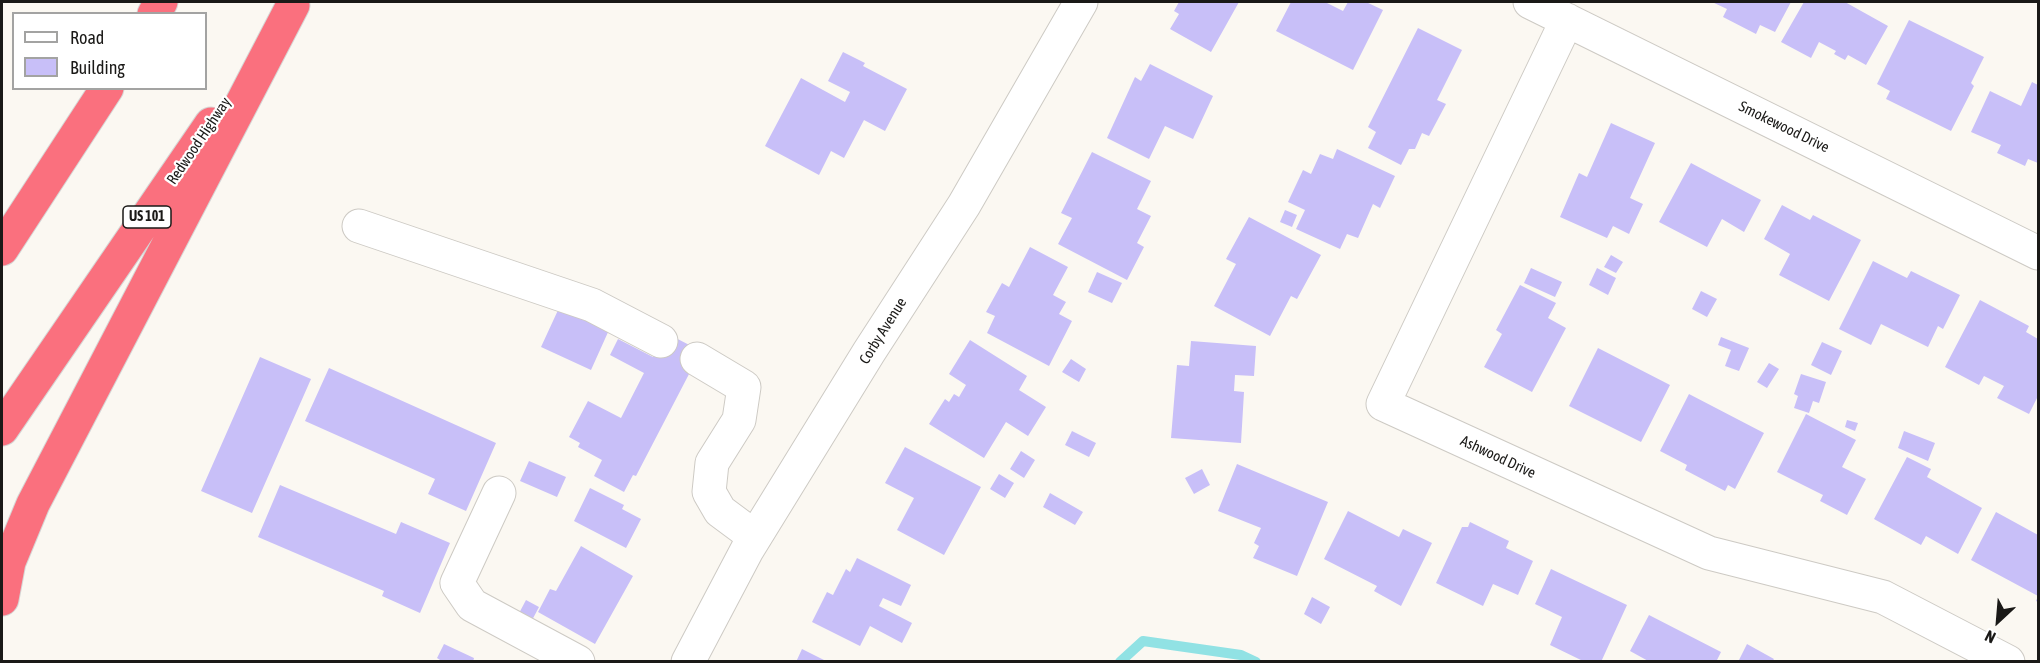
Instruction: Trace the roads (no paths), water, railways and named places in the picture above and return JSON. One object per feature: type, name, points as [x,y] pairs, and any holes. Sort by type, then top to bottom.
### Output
[{"type":"highway","name":"Redwood Highway","points":[[2,429],[294,3]]},
{"type":"highway","points":[[2,599],[9,562],[33,504],[294,3]]},
{"type":"highway","points":[[2,249],[106,90]]},
{"type":"street","name":"Corby Avenue","points":[[688,662],[755,537],[869,352],[964,205],[1082,2]]},
{"type":"street","name":"Smokewood Drive","points":[[1530,2],[2038,253]]},
{"type":"street","name":"Ashwood Drive","points":[[1567,20],[1383,404],[1709,553],[1883,597],[2008,662]]},
{"type":"street","points":[[359,226],[592,305],[661,341]]},
{"type":"street","points":[[697,359],[744,387],[739,420],[712,463],[709,492],[720,511],[755,537]]},
{"type":"street","points":[[499,493],[457,582],[472,604],[578,662]]},
{"type":"waterway","points":[[1120,662],[1143,641],[1241,655],[1256,662]]}]
